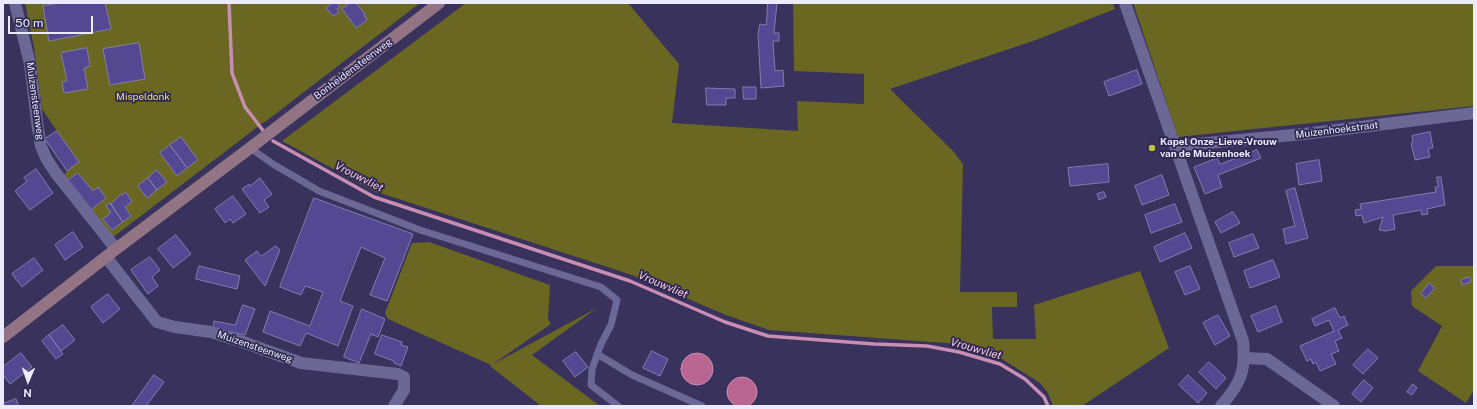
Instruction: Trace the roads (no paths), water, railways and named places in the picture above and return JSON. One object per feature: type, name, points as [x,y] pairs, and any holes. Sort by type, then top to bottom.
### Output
[{"type":"street","name":"Muizensteenweg","points":[[14,3],[30,64],[41,146],[46,158],[55,172],[116,249]]},
{"type":"street","name":"Bonheidensteenweg","points":[[258,142],[439,3]]},
{"type":"street","points":[[1125,3],[1243,341],[1245,358],[1242,375],[1237,385],[1221,406]]},
{"type":"street","name":"Muizenhoekstraat","points":[[1175,146],[1304,134],[1474,113]]},
{"type":"street","points":[[3,336],[258,142]]},
{"type":"street","name":"Muizensteenweg","points":[[106,257],[157,322],[174,328],[211,332],[301,363],[398,374],[404,377],[404,390],[394,406]]},
{"type":"street","points":[[1245,358],[1267,359],[1334,406]]},
{"type":"lane","points":[[258,142],[273,164],[319,191],[420,230],[601,287],[618,300],[611,325],[601,344],[592,369],[591,385],[618,406]]},
{"type":"lane","points":[[597,354],[632,375],[702,406]]},
{"type":"waterway","name":"Vrouwvliet","points":[[229,3],[232,73],[245,107],[265,133]]},
{"type":"waterway","name":"Vrouwvliet","points":[[273,141],[374,197],[630,281],[725,322],[768,336],[874,344],[927,346],[959,352],[1000,364],[1025,379],[1044,397],[1048,406]]},
{"type":"place","name":"Kapel Onze-Lieve-Vrouw van de Muizenhoek","points":[[1152,148]]},
{"type":"park label","name":"Mispeldonk","points":[[143,97]]}]
